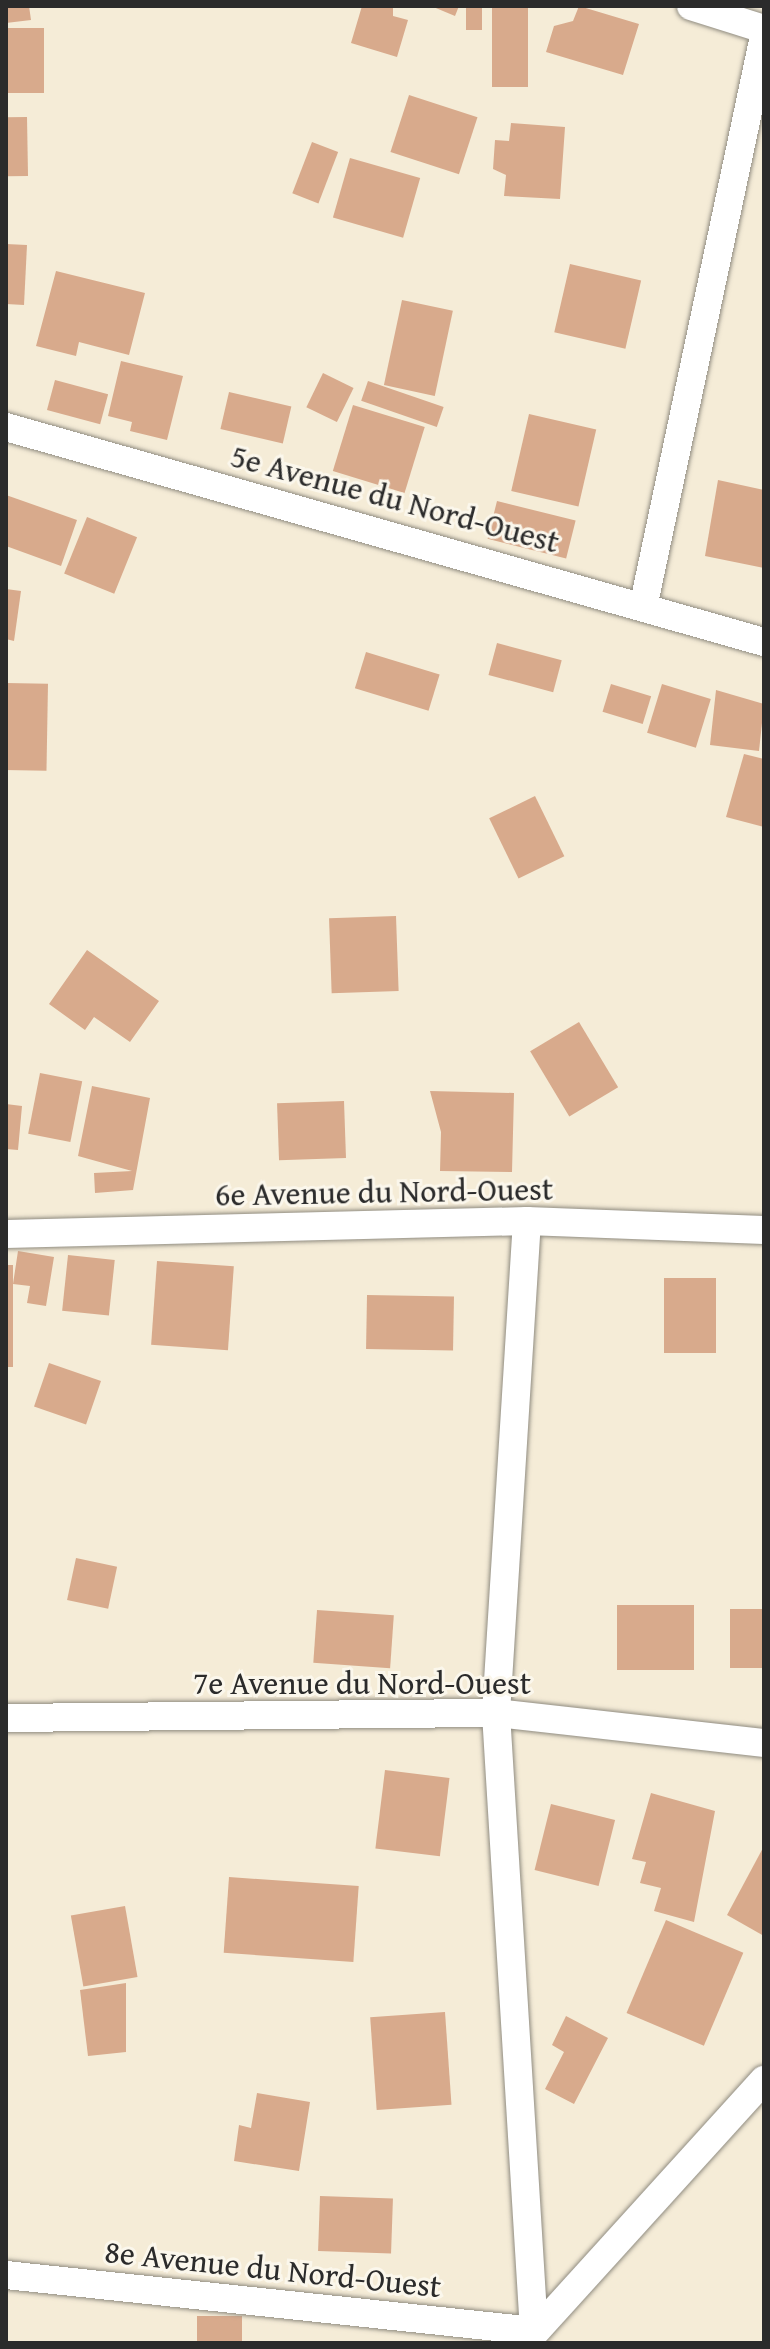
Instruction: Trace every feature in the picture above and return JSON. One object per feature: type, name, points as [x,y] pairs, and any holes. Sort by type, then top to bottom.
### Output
[{"type":"street","points":[[691,6],[764,29]]},
{"type":"street","points":[[644,603],[764,36]]},
{"type":"street","name":"5e Avenue du Nord-Ouest","points":[[6,427],[644,603],[764,642]]},
{"type":"street","points":[[527,1221],[496,1713],[530,2337]]},
{"type":"street","name":"6e Avenue du Nord-Ouest","points":[[6,1234],[527,1221],[764,1230]]},
{"type":"street","name":"7e Avenue du Nord-Ouest","points":[[6,1718],[496,1713],[764,1743]]},
{"type":"street","points":[[530,2337],[764,2080]]},
{"type":"street","name":"8e Avenue du Nord-Ouest","points":[[6,2275],[530,2337]]},
{"type":"building","points":[[6,6],[29,6],[31,20],[6,23]]},
{"type":"building","points":[[362,6],[393,6],[393,16],[408,20],[397,57],[351,43]]},
{"type":"building","points":[[431,6],[459,6],[455,16]]},
{"type":"building","points":[[466,6],[482,6],[482,30],[466,30]]},
{"type":"building","points":[[492,6],[528,6],[528,87],[492,87]]},
{"type":"building","points":[[579,6],[639,24],[623,75],[546,52],[554,26],[573,21]]},
{"type":"building","points":[[6,28],[44,28],[44,93],[6,93]]},
{"type":"building","points":[[409,95],[477,117],[459,174],[390,152]]},
{"type":"building","points":[[6,117],[27,117],[28,176],[7,176]]},
{"type":"building","points":[[511,123],[565,127],[560,199],[504,196],[506,175],[493,169],[495,140],[509,141]]},
{"type":"building","points":[[312,142],[338,152],[318,203],[292,193]]},
{"type":"building","points":[[350,158],[420,178],[403,238],[333,218]]},
{"type":"building","points":[[6,244],[27,245],[24,305],[6,304]]},
{"type":"building","points":[[570,264],[641,280],[625,349],[554,332]]},
{"type":"building","points":[[56,271],[145,293],[129,355],[79,342],[76,356],[36,346]]},
{"type":"building","points":[[402,300],[453,311],[435,396],[384,385]]},
{"type":"building","points":[[121,361],[183,376],[167,440],[130,431],[132,422],[108,416]]},
{"type":"building","points":[[323,373],[354,388],[337,422],[306,407]]},
{"type":"building","points":[[55,380],[108,394],[100,424],[47,410]]},
{"type":"building","points":[[368,381],[444,407],[437,427],[361,401]]},
{"type":"building","points":[[229,392],[291,406],[283,443],[220,429]]},
{"type":"building","points":[[353,405],[425,427],[405,493],[333,471]]},
{"type":"building","points":[[529,414],[596,430],[578,506],[511,491]]},
{"type":"building","points":[[718,480],[764,490],[764,568],[705,556]]},
{"type":"building","points":[[6,495],[77,520],[61,566],[6,546]]},
{"type":"building","points":[[497,501],[576,521],[566,558],[488,539]]},
{"type":"building","points":[[87,517],[137,537],[114,594],[64,574]]},
{"type":"building","points":[[6,589],[21,591],[14,641],[6,639]]},
{"type":"building","points":[[497,643],[562,660],[553,692],[488,675]]},
{"type":"building","points":[[366,652],[440,675],[429,711],[355,688]]},
{"type":"building","points":[[6,683],[48,684],[46,771],[6,770]]},
{"type":"building","points":[[611,684],[651,696],[643,724],[603,712]]},
{"type":"building","points":[[662,684],[711,699],[696,748],[647,733]]},
{"type":"building","points":[[716,690],[764,704],[759,751],[710,745]]},
{"type":"building","points":[[744,754],[764,759],[764,827],[726,817]]},
{"type":"building","points":[[535,796],[564,856],[519,879],[489,818]]},
{"type":"building","points":[[396,916],[399,991],[332,993],[329,918]]},
{"type":"building","points":[[87,950],[159,1001],[130,1042],[94,1017],[85,1030],[49,1004]]},
{"type":"building","points":[[579,1022],[618,1087],[569,1117],[530,1051]]},
{"type":"building","points":[[40,1073],[82,1081],[70,1142],[28,1134]]},
{"type":"building","points":[[92,1086],[150,1098],[133,1190],[95,1193],[94,1173],[132,1171],[78,1156]]},
{"type":"building","points":[[430,1091],[514,1093],[512,1172],[440,1171],[441,1132]]},
{"type":"building","points":[[344,1101],[346,1158],[279,1160],[277,1103]]},
{"type":"building","points":[[6,1104],[22,1106],[18,1150],[6,1149]]},
{"type":"building","points":[[18,1251],[54,1257],[46,1306],[27,1303],[30,1286],[13,1284]]},
{"type":"building","points":[[68,1255],[115,1260],[109,1316],[62,1311]]},
{"type":"building","points":[[157,1261],[234,1266],[228,1350],[151,1345]]},
{"type":"building","points":[[6,1265],[13,1265],[13,1367],[6,1367]]},
{"type":"building","points":[[664,1278],[716,1278],[716,1353],[664,1353]]},
{"type":"building","points":[[367,1295],[454,1297],[453,1351],[366,1349]]},
{"type":"building","points":[[49,1363],[101,1381],[86,1424],[34,1406]]},
{"type":"building","points":[[76,1558],[117,1567],[108,1609],[67,1600]]},
{"type":"building","points":[[617,1605],[694,1605],[694,1670],[617,1670]]},
{"type":"building","points":[[730,1609],[763,1609],[763,1668],[730,1668]]},
{"type":"building","points":[[317,1610],[394,1615],[390,1668],[313,1663]]},
{"type":"building","points":[[385,1770],[450,1778],[440,1856],[375,1848]]},
{"type":"building","points":[[651,1793],[715,1811],[694,1922],[654,1911],[661,1888],[640,1883],[646,1862],[632,1859]]},
{"type":"building","points":[[551,1804],[615,1820],[599,1886],[535,1870]]},
{"type":"building","points":[[764,1846],[764,1936],[727,1915]]},
{"type":"building","points":[[229,1877],[359,1886],[353,1962],[224,1953]]},
{"type":"building","points":[[125,1906],[138,1977],[83,1986],[71,1916]]},
{"type":"building","points":[[666,1920],[743,1953],[704,2046],[627,2013]]},
{"type":"building","points":[[126,1983],[126,2052],[88,2056],[80,1990]]},
{"type":"building","points":[[445,2012],[451,2105],[377,2110],[370,2017]]},
{"type":"building","points":[[566,2016],[608,2038],[574,2104],[545,2089],[564,2052],[552,2045]]},
{"type":"building","points":[[257,2093],[310,2102],[299,2171],[234,2161],[239,2125],[251,2128]]},
{"type":"building","points":[[320,2196],[393,2199],[391,2254],[318,2251]]},
{"type":"building","points":[[197,2316],[242,2316],[242,2343],[197,2343]]}]
